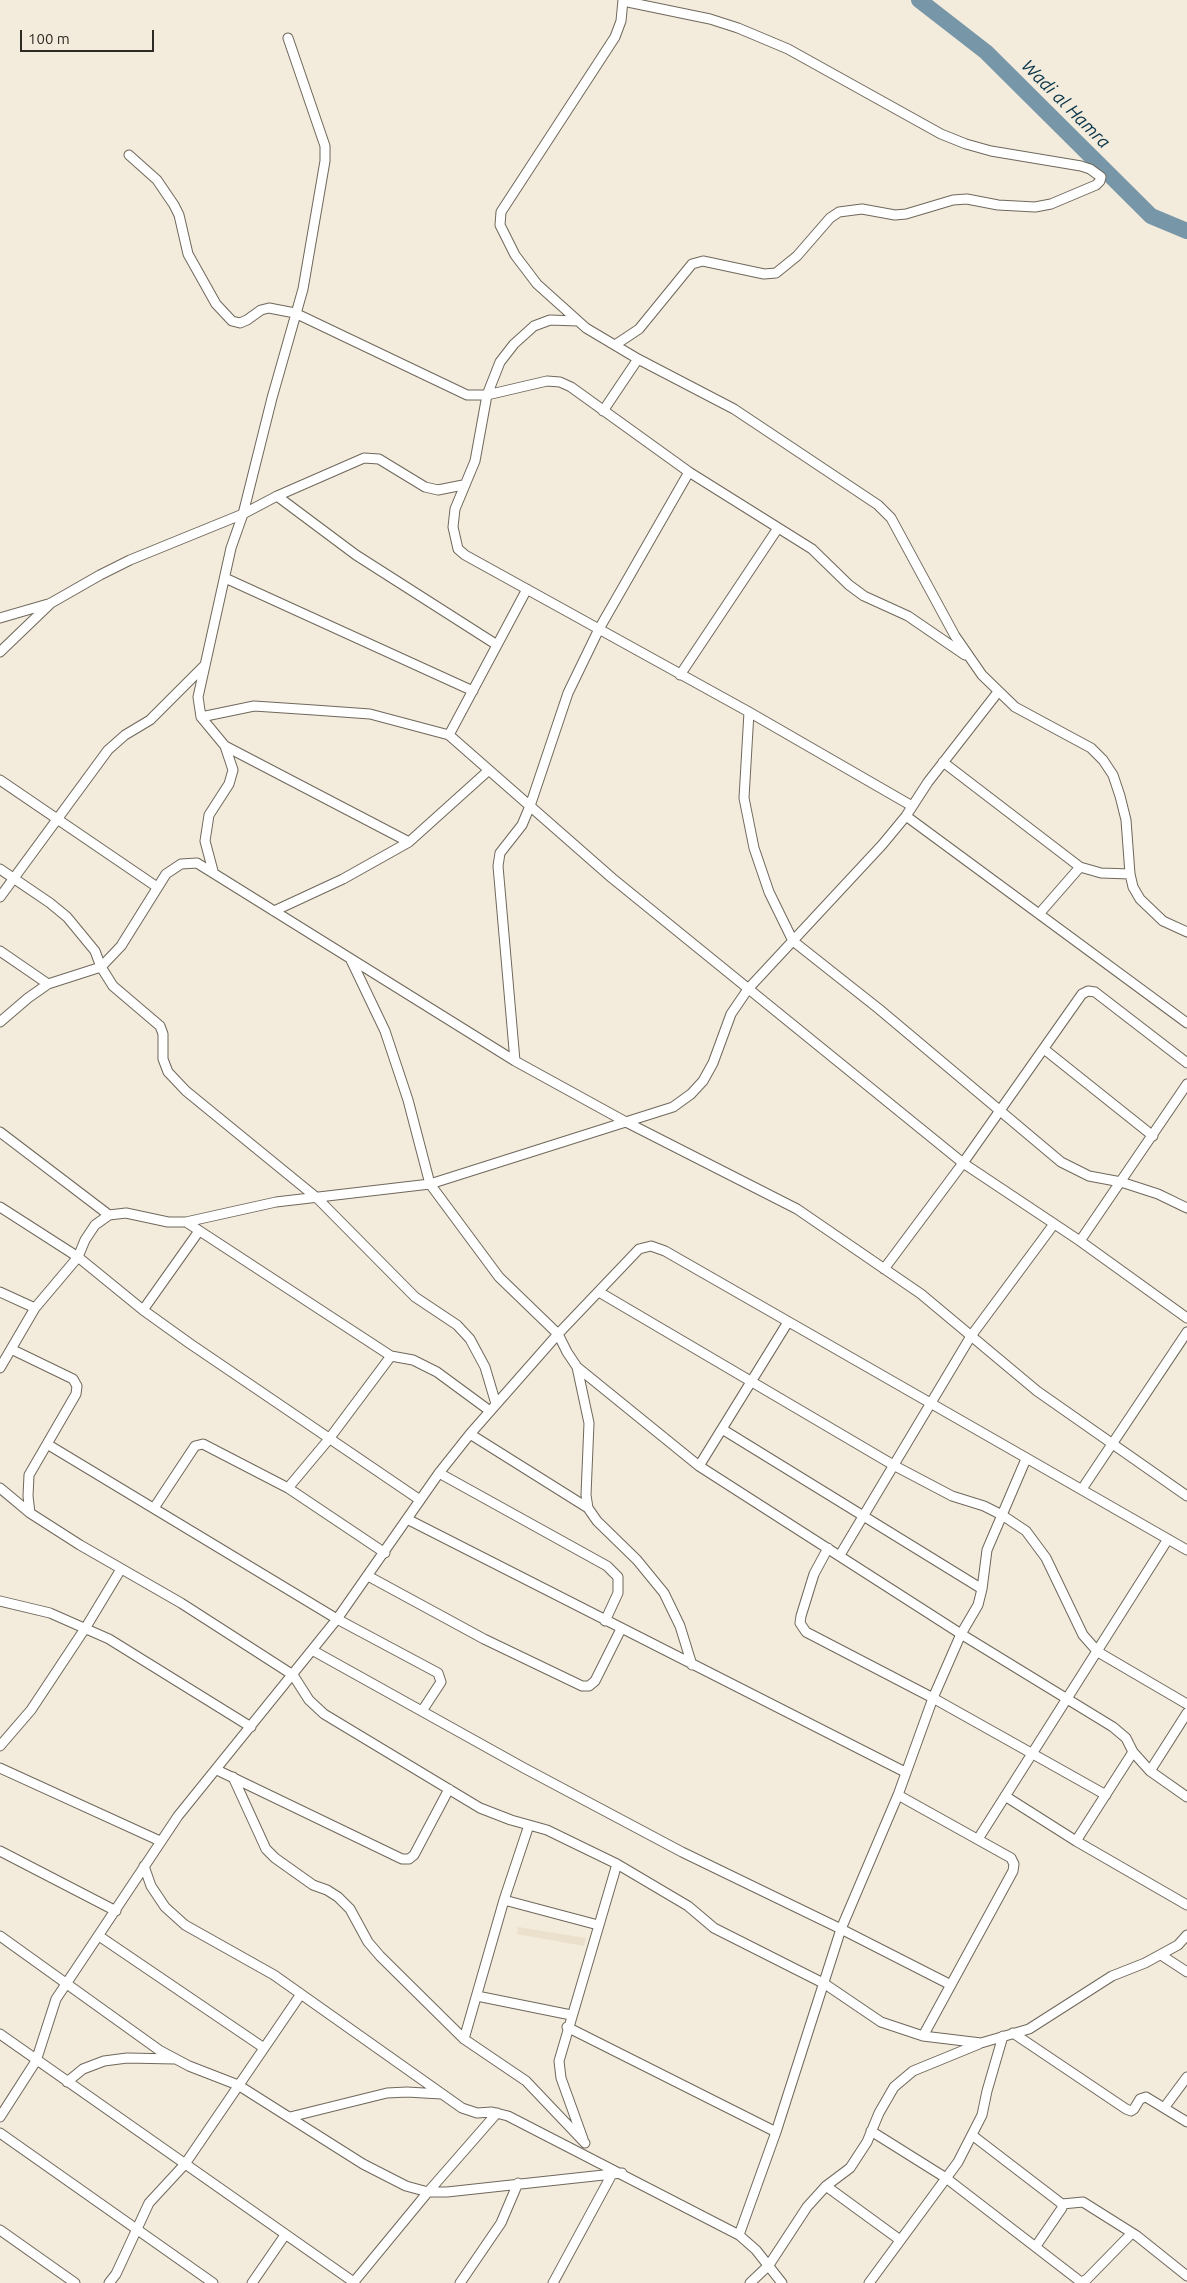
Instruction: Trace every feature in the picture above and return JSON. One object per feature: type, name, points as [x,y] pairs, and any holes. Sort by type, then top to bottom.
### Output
[{"type":"street","points":[[615,346],[639,329],[692,264],[703,261],[764,274],[776,273],[797,256],[830,218],[839,212],[862,209],[895,215],[906,214],[954,200],[967,199],[998,205],[1034,207],[1051,204],[1096,185],[1100,182],[1101,177],[1090,169],[1081,166],[991,151],[966,144],[941,134],[788,49],[746,31],[710,19],[623,0],[621,21],[615,37],[501,212],[500,224],[516,255],[537,284],[578,321],[615,346],[638,359],[734,409],[878,505],[891,518],[902,535],[955,636],[970,658],[998,692],[1015,707],[1090,748],[1103,760],[1113,775],[1126,820],[1130,874],[1133,887],[1151,911],[1163,921],[1187,932]]},
{"type":"street","points":[[213,872],[205,841],[209,815],[229,784],[233,770],[224,746],[201,717],[198,697],[232,548],[243,514],[295,312],[303,288],[325,161],[325,146],[288,38]]},
{"type":"street","points":[[129,155],[156,180],[174,205],[179,215],[188,254],[205,286],[232,322],[240,322],[261,310],[269,308],[295,312],[467,396],[487,395],[546,381],[560,382],[571,386],[688,472],[812,549],[849,585],[864,596],[908,616],[970,658]]},
{"type":"street","points":[[578,321],[550,320],[534,326],[514,344],[500,362],[487,395],[475,460],[463,485],[455,509],[453,527],[458,549],[465,555],[749,712],[912,806]]},
{"type":"street","points":[[603,411],[638,359]]},
{"type":"street","points":[[2,614],[50,603],[130,560],[243,514],[277,496],[364,458],[379,459],[424,487],[438,490],[463,485]]},
{"type":"street","points":[[515,1061],[498,866],[500,853],[522,825],[568,693],[599,629],[688,472]]},
{"type":"street","points":[[277,496],[356,555],[497,645]]},
{"type":"street","points":[[680,675],[778,528]]},
{"type":"street","points":[[226,578],[473,691]]},
{"type":"street","points":[[449,735],[527,589]]},
{"type":"street","points":[[0,652],[50,603]]},
{"type":"street","points":[[0,897],[12,878],[108,750],[150,720],[204,665]]},
{"type":"street","points":[[0,1368],[35,1308],[78,1257],[84,1240],[95,1225],[108,1215],[126,1213],[168,1222],[186,1222],[276,1202],[430,1184],[673,1107],[690,1094],[703,1080],[713,1063],[731,1014],[748,989],[882,846],[906,816],[943,762],[998,692]]},
{"type":"street","points":[[201,717],[254,706],[370,714],[449,735],[612,878],[963,1163],[1080,1241],[1187,1318]]},
{"type":"street","points":[[749,712],[744,798],[754,848],[769,892],[793,941],[879,1009],[1061,1162],[1089,1176],[1121,1182],[1158,1194],[1187,1208]]},
{"type":"street","points":[[224,746],[410,842]]},
{"type":"street","points":[[943,762],[1080,866],[1101,873],[1130,874]]},
{"type":"street","points":[[274,911],[343,879],[410,842],[488,770]]},
{"type":"street","points":[[0,780],[157,887]]},
{"type":"street","points":[[906,816],[1187,1023]]},
{"type":"street","points":[[0,1022],[48,984],[101,966],[121,946],[166,874],[181,864],[197,863],[515,1061],[626,1122],[797,1209],[920,1294],[1037,1391],[1187,1496]]},
{"type":"street","points":[[1039,914],[1080,866]]},
{"type":"street","points":[[0,869],[67,917],[94,951],[113,986],[160,1026],[163,1034],[163,1060],[168,1072],[186,1091],[317,1198],[415,1297],[458,1325],[470,1339],[485,1367],[493,1407]]},
{"type":"street","points":[[0,951],[48,984]]},
{"type":"street","points":[[350,958],[385,1030],[408,1100],[430,1184],[499,1277],[558,1334],[577,1366],[699,1466],[961,1634],[1069,1699],[1120,1733],[1126,1738],[1132,1752],[1150,1771],[1187,1796]]},
{"type":"street","points":[[884,1268],[963,1163],[1082,994],[1088,991],[1095,992],[1187,1063]]},
{"type":"street","points":[[1044,1048],[1153,1136]]},
{"type":"street","points":[[1080,1241],[1187,1084]]},
{"type":"street","points":[[0,1132],[108,1215]]},
{"type":"street","points":[[0,1207],[78,1257],[143,1310],[420,1500]]},
{"type":"street","points":[[186,1222],[391,1356],[412,1360],[437,1372],[493,1407]]},
{"type":"street","points":[[840,1556],[865,1517],[971,1336],[1054,1224]]},
{"type":"street","points":[[143,1310],[199,1231]]},
{"type":"street","points":[[0,2117],[36,2061],[56,1999],[178,1816],[337,1619],[385,1553],[439,1473],[470,1434],[558,1334],[639,1249],[651,1246],[665,1251],[1187,1550]]},
{"type":"street","points":[[0,1292],[35,1308]]},
{"type":"street","points":[[599,1292],[895,1466],[952,1496],[984,1506],[1026,1531],[1046,1558],[1083,1635],[1098,1652],[1187,1704]]},
{"type":"street","points":[[699,1466],[788,1322]]},
{"type":"street","points":[[1082,1490],[1187,1332]]},
{"type":"street","points":[[11,1348],[73,1379],[77,1386],[76,1394],[29,1475],[28,1496],[30,1513]]},
{"type":"street","points":[[288,1488],[329,1439],[391,1356]]},
{"type":"street","points":[[577,1366],[589,1422],[586,1495],[588,1508]]},
{"type":"street","points":[[722,1429],[982,1589]]},
{"type":"street","points":[[470,1434],[588,1508],[597,1521],[637,1560],[664,1593],[680,1626],[692,1665]]},
{"type":"street","points":[[47,1444],[337,1619],[438,1672],[441,1682],[422,1711]]},
{"type":"street","points":[[154,1508],[195,1446],[203,1444],[288,1488],[385,1553]]},
{"type":"street","points":[[739,2235],[776,2132],[825,1984],[841,1929],[898,1795],[933,1698],[961,1634],[978,1605],[987,1550],[1026,1459]]},
{"type":"street","points":[[439,1473],[607,1566],[618,1578],[618,1593],[605,1621]]},
{"type":"street","points":[[0,1488],[30,1513],[121,1569],[181,1603],[293,1675],[309,1700],[324,1714],[480,1808],[547,1830],[617,1864],[688,1906],[714,1928],[825,1984],[881,2022],[923,2036],[981,2043]]},
{"type":"street","points":[[407,1519],[620,1629],[905,1772]]},
{"type":"street","points":[[978,1839],[1069,1699],[1168,1539]]},
{"type":"street","points":[[828,1548],[814,1574],[801,1616],[800,1623],[806,1632],[933,1698],[1106,1795]]},
{"type":"street","points":[[0,1746],[31,1710],[86,1627],[121,1569]]},
{"type":"street","points":[[368,1576],[484,1638],[582,1686],[590,1686],[595,1681],[620,1629]]},
{"type":"street","points":[[0,1601],[50,1613],[109,1638],[251,1727]]},
{"type":"street","points":[[312,1650],[682,1852],[841,1929],[951,1986]]},
{"type":"street","points":[[1150,1771],[1187,1713]]},
{"type":"street","points":[[1076,1841],[1132,1752]]},
{"type":"street","points":[[0,1768],[160,1842]]},
{"type":"street","points":[[217,1770],[402,1859],[409,1859],[414,1856],[449,1789]]},
{"type":"street","points":[[233,1777],[266,1848],[274,1858],[312,1885],[327,1890],[338,1897],[350,1909],[368,1942],[380,1956],[464,2039],[526,2081],[585,2143]]},
{"type":"street","points":[[898,1795],[1011,1858],[1014,1864],[1013,1871],[923,2036]]},
{"type":"street","points":[[1005,1796],[1076,1841],[1187,1906]]},
{"type":"street","points":[[464,2039],[504,1900],[530,1825]]},
{"type":"street","points":[[0,1851],[116,1911]]},
{"type":"street","points":[[592,2157],[561,2078],[559,2061],[567,2027],[617,1864]]},
{"type":"street","points":[[144,1866],[151,1886],[165,1907],[185,1925],[274,1975],[462,2108],[477,2113],[497,2113],[508,2116],[592,2157],[739,2235],[769,2265],[782,2283]]},
{"type":"street","points":[[504,1900],[598,1925]]},
{"type":"street","points":[[750,2283],[769,2265],[807,2207],[826,2186],[850,2168],[867,2142],[879,2112],[894,2087],[913,2071],[981,2043],[1029,2029],[1112,1976],[1178,1946],[1187,1935]]},
{"type":"street","points":[[0,1936],[65,1984],[175,2060],[238,2085],[386,2177],[428,2192],[447,2192],[518,2183],[622,2174]]},
{"type":"street","points":[[99,1936],[264,2048]]},
{"type":"street","points":[[1161,1955],[1187,1972]]},
{"type":"street","points":[[109,2283],[121,2264],[149,2203],[185,2164],[301,1994]]},
{"type":"street","points":[[477,1996],[571,2015]]},
{"type":"street","points":[[567,2027],[776,2132]]},
{"type":"street","points":[[0,2034],[354,2283],[428,2192],[497,2113]]},
{"type":"street","points":[[1013,2034],[1126,2109],[1134,2109],[1140,2099],[1146,2097],[1187,2122]]},
{"type":"street","points":[[869,2283],[958,2162],[982,2115],[1003,2036]]},
{"type":"street","points":[[67,2082],[83,2069],[104,2061],[127,2058],[175,2060]]},
{"type":"street","points":[[1164,2108],[1187,2077]]},
{"type":"street","points":[[290,2117],[387,2093],[443,2094]]},
{"type":"street","points":[[871,2131],[946,2178],[1082,2282],[1132,2233]]},
{"type":"street","points":[[0,2134],[213,2283]]},
{"type":"street","points":[[972,2135],[1062,2204],[1083,2202],[1132,2233],[1187,2276]]},
{"type":"street","points":[[553,2283],[611,2176]]},
{"type":"street","points":[[460,2283],[501,2223],[518,2183]]},
{"type":"street","points":[[826,2186],[900,2240]]},
{"type":"street","points":[[1036,2246],[1062,2208],[1062,2204]]},
{"type":"street","points":[[2,2234],[75,2283]]},
{"type":"street","points":[[252,2283],[286,2235]]},
{"type":"shaded area","points":[[518,1927],[586,1938],[584,1946],[517,1934]]},
{"type":"waterway","name":"Wadi al Hamra","points":[[919,0],[986,52],[1151,216],[1187,231]]}]
